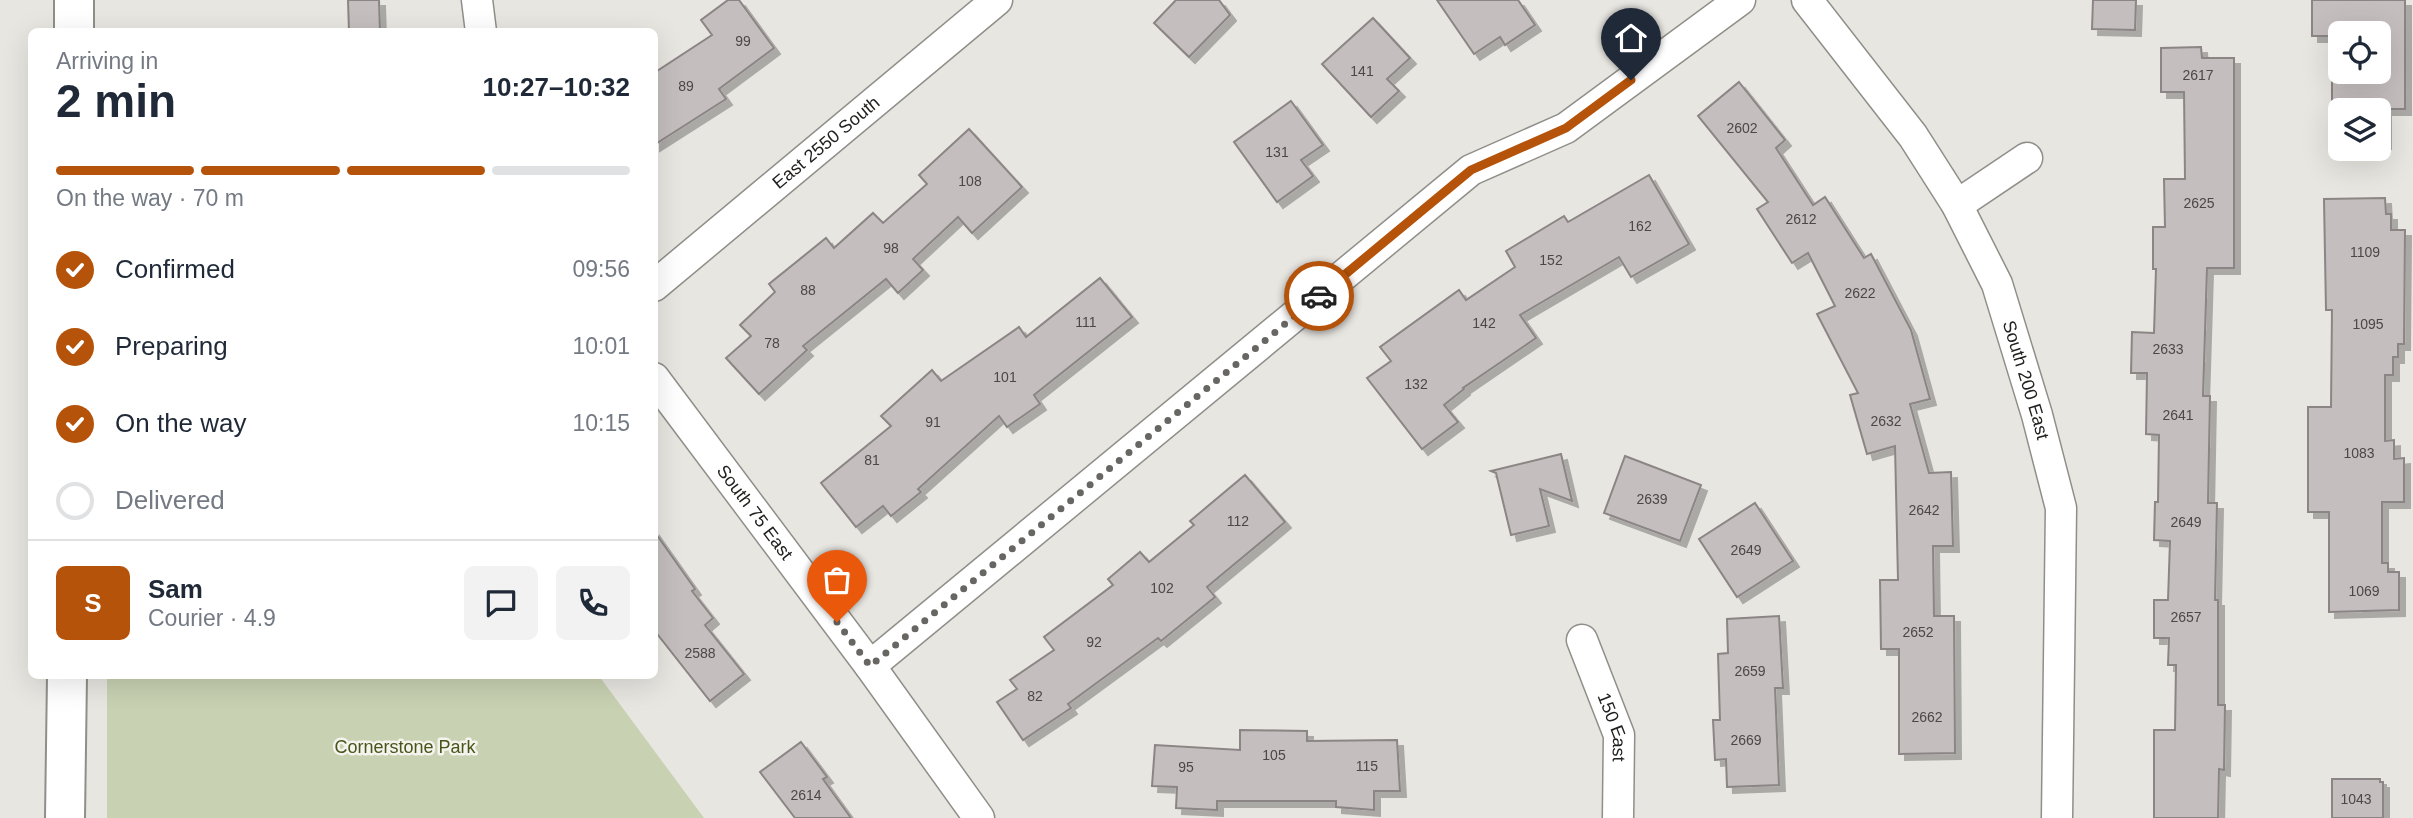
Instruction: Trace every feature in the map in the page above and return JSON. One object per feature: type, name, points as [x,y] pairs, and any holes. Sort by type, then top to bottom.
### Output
[{"type":"street","points":[[74,0],[74,28]]},
{"type":"street","points":[[477,0],[481,28]]},
{"type":"street","name":"East 2550 South","points":[[658,283],[996,0]]},
{"type":"street","points":[[870,666],[1471,170],[1566,128],[1740,0]]},
{"type":"street","name":"South 200 East","points":[[1807,0],[1913,136],[1957,205],[1997,284],[2038,415],[2061,508],[2057,818]]},
{"type":"street","points":[[1957,205],[2027,158]]},
{"type":"street","name":"South 75 East","points":[[658,383],[870,666],[979,818]]},
{"type":"street","name":"150 East","points":[[1582,640],[1619,735],[1618,818]]},
{"type":"street","points":[[65,818],[66,679]]},
{"type":"green space","name":"Cornerstone Park","points":[[107,679],[601,679],[704,818],[107,818]]},
{"type":"building","points":[[348,0],[379,0],[380,28],[349,28]]},
{"type":"building","points":[[728,0],[739,0],[774,48],[719,89],[726,99],[658,142],[658,70],[712,35],[701,20]]},
{"type":"building","points":[[1176,0],[1219,0],[1230,15],[1189,57],[1154,23]]},
{"type":"building","points":[[1437,0],[1518,0],[1535,25],[1505,45],[1500,37],[1474,54]]},
{"type":"building","points":[[2093,0],[2136,0],[2135,30],[2092,29]]},
{"type":"building","points":[[2312,0],[2405,0],[2405,109],[2391,109],[2391,98],[2332,98],[2332,84],[2391,84],[2391,21],[2328,21],[2328,36],[2312,36]]},
{"type":"building","points":[[1373,18],[1410,58],[1387,79],[1399,91],[1371,117],[1322,64]]},
{"type":"building","points":[[2201,47],[2202,58],[2234,58],[2234,268],[2207,268],[2203,396],[2210,396],[2208,503],[2217,503],[2215,600],[2218,600],[2218,705],[2225,705],[2224,770],[2219,769],[2218,818],[2154,818],[2154,730],[2175,730],[2176,665],[2168,665],[2169,638],[2154,638],[2154,600],[2168,600],[2170,541],[2154,540],[2155,502],[2158,502],[2159,435],[2146,434],[2147,373],[2131,373],[2132,332],[2154,333],[2156,269],[2153,269],[2153,227],[2165,227],[2164,179],[2185,179],[2184,92],[2161,92],[2161,48]]},
{"type":"building","points":[[1739,82],[1785,140],[1776,148],[1813,205],[1825,197],[1864,258],[1871,254],[1911,330],[1930,399],[1910,404],[1929,473],[1951,472],[1953,546],[1933,546],[1934,616],[1954,616],[1955,753],[1899,754],[1899,649],[1881,649],[1880,580],[1898,580],[1895,446],[1867,454],[1850,395],[1858,393],[1817,314],[1835,306],[1808,253],[1792,263],[1757,209],[1768,202],[1698,116]]},
{"type":"building","points":[[1291,101],[1323,145],[1301,160],[1313,176],[1277,202],[1234,142]]},
{"type":"building","points":[[969,129],[1022,187],[972,233],[958,217],[913,259],[923,270],[898,293],[886,279],[803,346],[807,350],[759,394],[726,358],[751,336],[740,325],[775,292],[769,284],[826,238],[834,248],[873,213],[883,223],[927,184],[919,175]]},
{"type":"building","points":[[1649,175],[1689,244],[1631,277],[1619,257],[1520,315],[1536,338],[1463,388],[1444,405],[1458,422],[1422,449],[1367,378],[1391,361],[1380,347],[1459,290],[1466,300],[1515,267],[1506,251],[1564,216],[1568,222]]},
{"type":"building","points":[[2385,198],[2386,214],[2391,214],[2391,230],[2405,230],[2404,344],[2398,344],[2398,357],[2393,357],[2393,375],[2385,375],[2385,441],[2394,440],[2394,459],[2404,458],[2404,502],[2382,502],[2382,563],[2388,563],[2388,572],[2399,572],[2399,610],[2329,612],[2329,512],[2308,512],[2308,407],[2331,407],[2332,310],[2326,310],[2324,199]]},
{"type":"building","points":[[1100,278],[1132,317],[1034,395],[1040,404],[1007,427],[999,416],[918,489],[921,492],[891,516],[883,506],[856,527],[821,483],[891,426],[881,416],[932,370],[941,381],[1019,327],[1026,337]]},
{"type":"building","points":[[1561,454],[1572,501],[1540,489],[1549,526],[1511,535],[1496,473],[1491,471]]},
{"type":"building","points":[[1625,456],[1701,485],[1680,541],[1604,513]]},
{"type":"building","points":[[1245,475],[1285,522],[1207,587],[1215,597],[1161,641],[1158,638],[1068,704],[1071,708],[1023,740],[997,702],[1017,689],[1010,680],[1054,650],[1044,637],[1113,585],[1108,579],[1140,552],[1149,562],[1194,525],[1190,521]]},
{"type":"building","points":[[1755,503],[1793,561],[1737,597],[1699,539]]},
{"type":"building","points":[[658,537],[695,589],[692,591],[713,618],[705,625],[744,674],[710,701],[658,635]]},
{"type":"building","points":[[1779,616],[1783,688],[1775,688],[1779,785],[1727,787],[1726,759],[1715,760],[1713,720],[1720,720],[1718,654],[1728,653],[1727,619]]},
{"type":"building","points":[[1240,730],[1307,731],[1307,741],[1397,740],[1400,791],[1374,791],[1374,810],[1336,807],[1336,801],[1217,801],[1217,810],[1176,808],[1177,787],[1152,786],[1155,745],[1240,750]]},
{"type":"building","points":[[801,742],[827,777],[823,779],[851,818],[795,818],[760,772]]},
{"type":"building","points":[[2332,779],[2380,779],[2380,782],[2383,782],[2383,818],[2332,818]]},
{"type":"way so far","points":[[837,622],[870,666],[1319,296]]},
{"type":"route","points":[[1319,296],[1471,170],[1566,128],[1631,80]]}]
